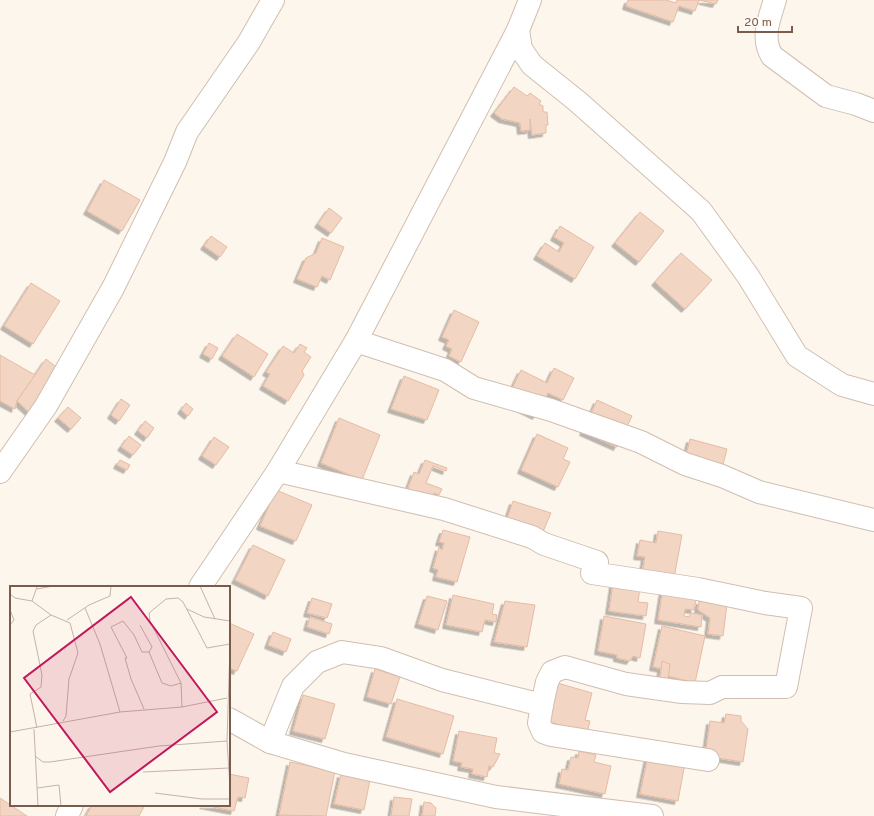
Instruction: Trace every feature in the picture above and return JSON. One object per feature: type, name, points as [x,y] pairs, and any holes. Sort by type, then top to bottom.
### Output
[{"type":"street","points":[[0,472],[46,406],[113,288],[147,221],[189,127],[248,42],[273,0]]},
{"type":"street","points":[[201,586],[278,471],[356,341],[518,30],[530,0]]},
{"type":"street","points":[[775,0],[769,18],[766,39],[768,49],[772,56],[826,96],[856,104],[874,112]]},
{"type":"street","points":[[518,30],[521,49],[532,65],[582,106],[701,211],[748,276],[797,356],[842,385],[874,394]]},
{"type":"street","points":[[356,341],[445,370],[474,388],[551,410],[641,442],[684,464],[715,473],[759,492],[874,520]]},
{"type":"street","points":[[278,471],[430,505],[480,520],[597,562],[592,573],[698,588],[765,603],[801,608],[786,687],[722,687],[710,693],[682,692],[626,684],[565,667],[552,672],[547,682],[539,723],[543,732],[551,735],[708,760]]},
{"type":"street","points":[[270,742],[293,686],[317,662],[342,652],[381,658],[442,680],[542,705]]},
{"type":"street","points":[[230,719],[270,742],[344,764],[496,797],[652,816]]},
{"type":"street","points":[[67,816],[72,806]]},
{"type":"building","points":[[628,0],[666,0],[676,3],[677,0],[699,0],[695,11],[679,6],[673,22],[626,6]]},
{"type":"building","points":[[699,0],[718,0],[716,4]]},
{"type":"building","points":[[514,87],[527,96],[530,93],[541,101],[539,104],[543,106],[543,112],[547,112],[548,125],[546,125],[546,133],[532,135],[530,119],[530,130],[521,131],[520,123],[502,119],[494,113]]},
{"type":"building","points":[[104,180],[140,200],[122,231],[87,211]]},
{"type":"building","points":[[329,208],[342,218],[331,233],[318,224]]},
{"type":"building","points":[[640,212],[664,231],[639,262],[615,243]]},
{"type":"building","points":[[560,226],[594,247],[575,279],[537,256],[545,243],[559,252],[564,243],[554,237]]},
{"type":"building","points":[[211,236],[227,247],[220,257],[204,246]]},
{"type":"building","points":[[322,238],[344,247],[330,280],[322,276],[317,287],[297,279],[306,258],[316,253]]},
{"type":"building","points":[[681,253],[712,280],[685,309],[655,282]]},
{"type":"building","points":[[31,283],[60,301],[33,344],[4,326]]},
{"type":"building","points":[[454,310],[479,322],[461,362],[449,356],[452,349],[446,346],[449,340],[442,337]]},
{"type":"building","points":[[237,334],[268,354],[254,377],[222,356]]},
{"type":"building","points":[[209,343],[218,348],[212,359],[203,354]]},
{"type":"building","points":[[300,344],[307,348],[304,352],[311,357],[302,371],[304,375],[288,401],[263,386],[270,374],[266,372],[283,346],[294,353]]},
{"type":"building","points":[[0,355],[35,375],[17,401],[15,409],[0,401]]},
{"type":"building","points":[[46,359],[59,369],[31,414],[17,401]]},
{"type":"building","points":[[554,368],[574,378],[563,400],[548,393],[536,416],[506,401],[521,370],[547,383]]},
{"type":"building","points":[[404,376],[439,390],[427,420],[391,409]]},
{"type":"building","points":[[121,399],[130,405],[119,421],[111,415]]},
{"type":"building","points":[[597,400],[632,416],[617,447],[583,432]]},
{"type":"building","points":[[186,403],[193,409],[188,416],[181,410]]},
{"type":"building","points":[[68,407],[81,418],[71,429],[58,418]]},
{"type":"building","points":[[339,418],[380,435],[362,480],[321,463]]},
{"type":"building","points":[[145,421],[154,428],[147,438],[138,431]]},
{"type":"building","points":[[537,434],[568,448],[563,459],[570,462],[558,487],[521,470]]},
{"type":"building","points":[[129,436],[141,445],[133,455],[121,447]]},
{"type":"building","points":[[214,437],[229,447],[216,465],[202,456]]},
{"type":"building","points":[[690,439],[727,449],[721,472],[684,463]]},
{"type":"building","points":[[120,460],[130,465],[127,470],[117,465]]},
{"type":"building","points":[[425,460],[447,468],[446,471],[433,466],[426,483],[442,489],[439,495],[434,493],[430,503],[407,491],[414,472],[419,474]]},
{"type":"building","points":[[276,490],[312,505],[296,541],[260,526]]},
{"type":"building","points":[[513,501],[551,513],[542,534],[506,522]]},
{"type":"building","points":[[443,530],[470,537],[457,582],[436,577],[438,570],[433,568],[439,547],[442,550],[444,543],[439,542]]},
{"type":"building","points":[[658,531],[682,535],[674,578],[642,573],[645,557],[637,556],[640,540],[656,543]]},
{"type":"building","points":[[253,545],[285,560],[268,596],[235,580]]},
{"type":"building","points":[[613,584],[640,587],[638,602],[648,603],[646,616],[609,611]]},
{"type":"building","points":[[663,589],[697,594],[694,610],[685,609],[684,616],[689,617],[691,613],[702,615],[701,627],[658,620]]},
{"type":"building","points":[[453,595],[494,604],[492,614],[497,615],[496,622],[485,620],[482,632],[446,625]]},
{"type":"building","points":[[427,596],[447,601],[438,630],[418,624]]},
{"type":"building","points":[[312,598],[332,604],[327,618],[307,613]]},
{"type":"building","points":[[505,601],[535,605],[527,647],[494,642]]},
{"type":"building","points":[[699,601],[727,604],[723,636],[708,634],[710,618],[698,610]]},
{"type":"building","points":[[604,616],[646,624],[640,658],[633,656],[630,661],[617,658],[617,655],[598,651]]},
{"type":"building","points":[[310,617],[332,624],[329,634],[307,627]]},
{"type":"building","points":[[230,623],[254,634],[237,671],[230,668]]},
{"type":"building","points":[[662,626],[705,636],[695,683],[668,676],[669,670],[653,667]]},
{"type":"building","points":[[273,632],[291,639],[286,652],[268,645]]},
{"type":"building","points":[[662,661],[670,664],[668,679],[660,678]]},
{"type":"building","points":[[375,669],[400,677],[391,704],[367,697]]},
{"type":"building","points":[[554,682],[592,693],[585,720],[590,721],[587,733],[543,720]]},
{"type":"building","points":[[303,695],[335,704],[325,739],[293,731]]},
{"type":"building","points":[[397,699],[454,716],[443,754],[386,737]]},
{"type":"building","points":[[726,714],[741,716],[741,721],[748,729],[743,762],[705,756],[710,721],[724,723]]},
{"type":"building","points":[[459,731],[497,738],[494,753],[500,754],[493,767],[489,766],[487,777],[472,774],[473,769],[461,767],[462,763],[453,761]]},
{"type":"building","points":[[579,751],[596,755],[594,762],[611,766],[605,794],[559,784],[562,769],[568,770],[571,757],[578,758]]},
{"type":"building","points":[[648,756],[685,763],[678,801],[640,794]]},
{"type":"building","points":[[290,762],[335,771],[326,816],[279,815]]},
{"type":"building","points":[[230,774],[249,778],[245,798],[238,797],[234,811],[208,806],[230,806]]},
{"type":"building","points":[[341,774],[370,780],[364,810],[334,804]]},
{"type":"building","points":[[394,797],[412,799],[409,816],[391,816]]},
{"type":"building","points":[[0,798],[27,816],[0,816]]},
{"type":"building","points":[[424,802],[431,803],[436,808],[435,816],[422,816]]},
{"type":"building","points":[[91,806],[144,806],[139,816],[86,816]]}]
